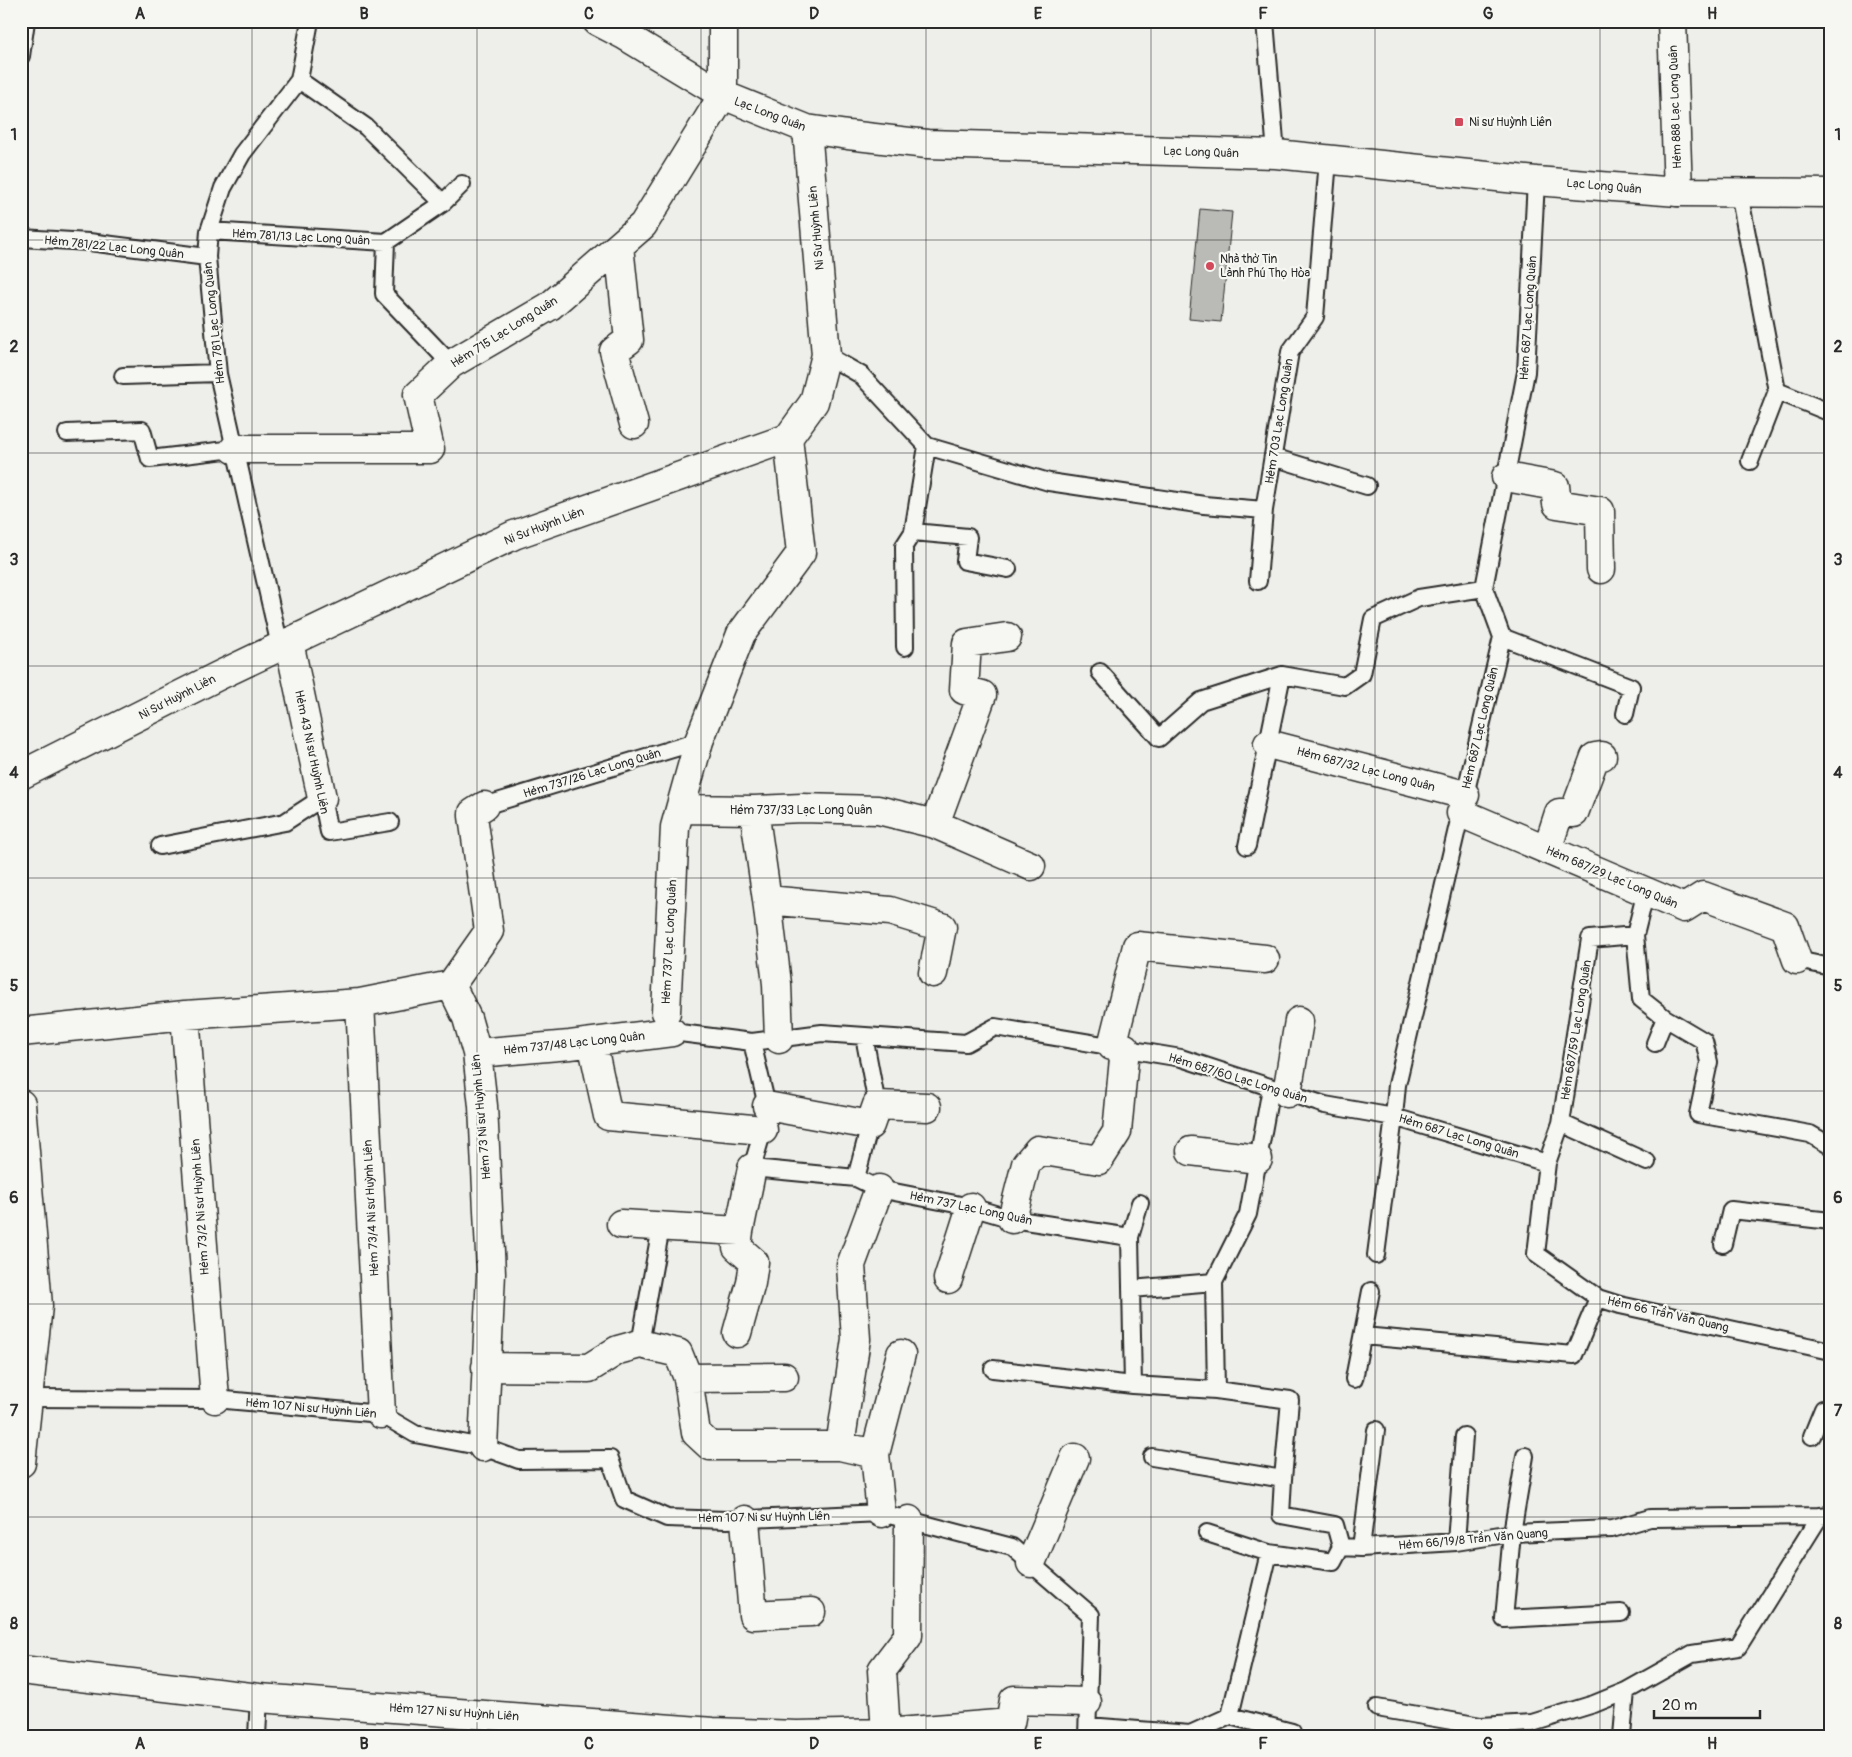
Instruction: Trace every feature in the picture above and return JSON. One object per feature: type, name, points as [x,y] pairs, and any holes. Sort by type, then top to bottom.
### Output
[{"type":"street","name":"Lạc Long Quân","points":[[597,21],[624,35],[723,95],[808,129],[927,144],[1276,154],[1536,181],[1678,192],[1831,194]]},
{"type":"street","points":[[723,21],[723,95]]},
{"type":"street","name":"Hẻm 888 Lạc Long Quân","points":[[1672,21],[1678,192]]},
{"type":"street","name":"Hẻm 715 Lạc Long Quân","points":[[234,449],[430,449],[418,395],[451,364],[550,306],[643,225],[723,95]]},
{"type":"street","name":"Ni Sư Huỳnh Liên","points":[[21,775],[284,644],[514,535],[788,438],[814,402],[826,355],[808,129]]},
{"type":"street","points":[[619,246],[629,340],[614,351],[634,424]]},
{"type":"street","name":"Hẻm 737 Lạc Long Quân","points":[[669,1022],[675,827],[699,741],[740,634],[801,553],[788,438]]},
{"type":"street","points":[[1506,477],[1555,486],[1557,504],[1600,511],[1601,570]]},
{"type":"street","points":[[935,824],[982,695],[964,690],[967,643],[1007,637]]},
{"type":"street","name":"Hẻm 43 Ni sư Huỳnh Liên","points":[[284,644],[322,798]]},
{"type":"street","name":"Hẻm 687/32 Lạc Long Quân","points":[[1268,744],[1463,804]]},
{"type":"street","points":[[1547,850],[1559,813],[1574,813],[1595,757],[1602,756]]},
{"type":"street","name":"Hẻm 687/29 Lạc Long Quân","points":[[1463,804],[1547,850],[1684,908],[1703,896],[1785,926],[1797,960]]},
{"type":"street","points":[[21,1032],[185,1015],[360,1003],[451,986],[489,931],[473,813],[484,806]]},
{"type":"street","name":"Hẻm 737/33 Lạc Long Quân","points":[[680,809],[754,810],[802,808],[878,810],[935,824],[1031,866]]},
{"type":"street","points":[[754,810],[777,984],[779,1038]]},
{"type":"street","points":[[767,900],[890,912],[942,926],[933,973]]},
{"type":"street","points":[[1012,1219],[1026,1164],[1038,1150],[1098,1160],[1117,1132],[1118,1047],[1137,946],[1265,959]]},
{"type":"street","name":"Hẻm 73 Ni sư Huỳnh Liên","points":[[451,986],[467,1018],[477,1053],[483,1106],[491,1274],[483,1447]]},
{"type":"street","name":"Hẻm 73/4 Ni sư Huỳnh Liên","points":[[360,1003],[381,1414]]},
{"type":"street","name":"Hẻm 73/2 Ni sư Huỳnh Liên","points":[[185,1015],[215,1399]]},
{"type":"street","points":[[1278,1090],[1299,1021]]},
{"type":"street","name":"Hẻm 737/48 Lạc Long Quân","points":[[477,1053],[592,1042],[669,1022]]},
{"type":"street","points":[[592,1042],[608,1116],[765,1118],[874,1115],[927,1107]]},
{"type":"street","points":[[21,1104],[38,1306],[21,1463]]},
{"type":"street","points":[[1191,1151],[1258,1160]]},
{"type":"street","points":[[737,1333],[751,1283],[754,1262],[737,1247],[752,1168]]},
{"type":"street","points":[[840,1446],[856,1338],[851,1265],[868,1184]]},
{"type":"street","points":[[948,1279],[972,1207]]},
{"type":"street","points":[[621,1224],[739,1231]]},
{"type":"street","points":[[486,1367],[589,1368],[618,1350],[640,1344],[678,1354],[688,1378],[696,1433],[710,1446],[840,1446],[875,1454]]},
{"type":"street","points":[[880,1513],[875,1454],[901,1354]]},
{"type":"street","points":[[688,1378],[784,1377]]},
{"type":"street","points":[[1031,1563],[1075,1458]]},
{"type":"street","points":[[745,1520],[753,1615],[810,1612]]},
{"type":"street","points":[[886,1734],[882,1670],[908,1636],[909,1520]]},
{"type":"street","name":"Hẻm 127 Ni sư Huỳnh Liên","points":[[21,1670],[259,1698],[713,1732],[797,1735],[886,1734],[1010,1723],[1014,1700],[1088,1721]]},
{"type":"lane","points":[[21,56],[26,21]]},
{"type":"lane","name":"Hẻm 781 Lạc Long Quân","points":[[284,644],[234,449],[218,372],[207,257],[209,231],[222,188],[242,154],[299,80],[310,21]]},
{"type":"lane","points":[[1265,21],[1276,154]]},
{"type":"lane","points":[[299,80],[366,127],[443,203]]},
{"type":"lane","name":"Hẻm 703 Lạc Long Quân","points":[[1258,581],[1264,510],[1290,352],[1315,317],[1328,160]]},
{"type":"lane","name":"Hẻm 687 Lạc Long Quân","points":[[1484,588],[1526,372],[1536,181]]},
{"type":"lane","name":"Hẻm 781/13 Lạc Long Quân","points":[[209,231],[386,242],[443,203],[462,184]]},
{"type":"lane","points":[[1739,193],[1777,391],[1750,461]]},
{"type":"lane","name":"Hẻm 781/22 Lạc Long Quân","points":[[21,238],[89,242],[207,257]]},
{"type":"lane","points":[[386,242],[384,294],[451,364]]},
{"type":"lane","points":[[826,355],[861,374],[927,446],[1049,482],[1204,505],[1264,510]]},
{"type":"lane","points":[[123,376],[218,372]]},
{"type":"lane","points":[[1777,391],[1831,413]]},
{"type":"lane","points":[[67,433],[142,430],[150,459],[234,449]]},
{"type":"lane","points":[[906,647],[904,546],[913,532],[927,446]]},
{"type":"lane","points":[[1273,457],[1367,486]]},
{"type":"lane","points":[[913,532],[968,537],[965,561],[1008,569]]},
{"type":"lane","points":[[1100,672],[1159,738],[1201,701],[1282,675],[1345,686],[1362,674],[1373,619],[1419,598],[1484,588],[1502,637],[1631,687],[1625,714]]},
{"type":"lane","name":"Hẻm 687 Lạc Long Quân","points":[[1502,637],[1397,1085],[1394,1117],[1547,1163]]},
{"type":"lane","points":[[1247,846],[1282,675]]},
{"type":"lane","name":"Hẻm 737/26 Lạc Long Quân","points":[[484,806],[699,741]]},
{"type":"lane","points":[[160,846],[285,822],[322,798]]},
{"type":"lane","name":"Hẻm 43 Ni sư Huỳnh Liên","points":[[322,798],[329,832],[390,822]]},
{"type":"lane","points":[[1646,892],[1635,935],[1641,998],[1665,1018],[1704,1041],[1709,1062],[1698,1114],[1810,1134],[1831,1146]]},
{"type":"lane","name":"Hẻm 687/59 Lạc Long Quân","points":[[1598,1298],[1536,1254],[1547,1163],[1562,1123],[1590,939],[1635,935]]},
{"type":"lane","points":[[1797,960],[1831,968]]},
{"type":"lane","points":[[1655,1043],[1665,1018]]},
{"type":"lane","points":[[669,1022],[752,1042],[822,1033],[864,1036],[874,1115],[868,1184]]},
{"type":"lane","name":"Hẻm 687/60 Lạc Long Quân","points":[[864,1036],[966,1043],[995,1027],[1181,1058],[1325,1106],[1394,1117]]},
{"type":"lane","points":[[752,1042],[765,1118],[752,1168]]},
{"type":"lane","points":[[1216,1390],[1214,1282],[1248,1214],[1258,1160],[1278,1090]]},
{"type":"lane","points":[[1376,1255],[1394,1117]]},
{"type":"lane","points":[[1562,1123],[1647,1162]]},
{"type":"lane","name":"Hẻm 737 Lạc Long Quân","points":[[752,1168],[868,1184],[972,1207],[1012,1219],[1130,1237]]},
{"type":"lane","points":[[1133,1385],[1130,1237],[1140,1202]]},
{"type":"lane","points":[[1722,1244],[1731,1210],[1831,1221]]},
{"type":"lane","points":[[640,1344],[661,1227]]},
{"type":"lane","points":[[1131,1289],[1214,1282]]},
{"type":"lane","points":[[1354,1379],[1371,1291]]},
{"type":"lane","name":"Hẻm 66 Trần Văn Quang","points":[[1363,1336],[1574,1355],[1598,1298],[1620,1305],[1831,1351]]},
{"type":"lane","points":[[993,1369],[1133,1385],[1216,1390],[1290,1400],[1281,1515],[1334,1525],[1341,1547],[1333,1562],[1269,1553],[1207,1533]]},
{"type":"lane","name":"Hẻm 107 Ni sư Huỳnh Liên","points":[[28,1398],[215,1399],[381,1414],[415,1434],[483,1447],[519,1460],[610,1459],[624,1500],[667,1518],[745,1520],[880,1513],[1012,1548],[1092,1615],[1088,1721]]},
{"type":"lane","points":[[1812,1436],[1823,1409],[1831,1410]]},
{"type":"lane","points":[[1361,1548],[1376,1430]]},
{"type":"lane","points":[[1456,1542],[1464,1436]]},
{"type":"lane","points":[[1526,1456],[1512,1533],[1504,1619],[1621,1613]]},
{"type":"lane","points":[[1152,1457],[1283,1479]]},
{"type":"lane","points":[[1377,1708],[1480,1731],[1532,1723],[1594,1704],[1626,1691],[1692,1654],[1738,1647],[1826,1515]]},
{"type":"lane","name":"Hẻm 66/19/8 Trần Văn Quang","points":[[1341,1547],[1361,1548],[1456,1542],[1512,1533],[1612,1529],[1650,1518],[1826,1515]]},
{"type":"lane","points":[[1230,1716],[1269,1553]]},
{"type":"lane","points":[[1622,1736],[1626,1691]]},
{"type":"lane","points":[[256,1736],[259,1698]]},
{"type":"lane","points":[[1088,1721],[1190,1735],[1230,1716],[1292,1732],[1292,1736]]},
{"type":"building","name":"Nhà thờ Tin Lành Phú Thọ Hòa","points":[[1200,209],[1232,212],[1221,322],[1189,319]]},
{"type":"place","name":"Ni sư Huỳnh Liên","points":[[1459,122]]},
{"type":"place","name":"Nhà thờ Tin Lành Phú Thọ Hòa","points":[[1210,266]]}]
